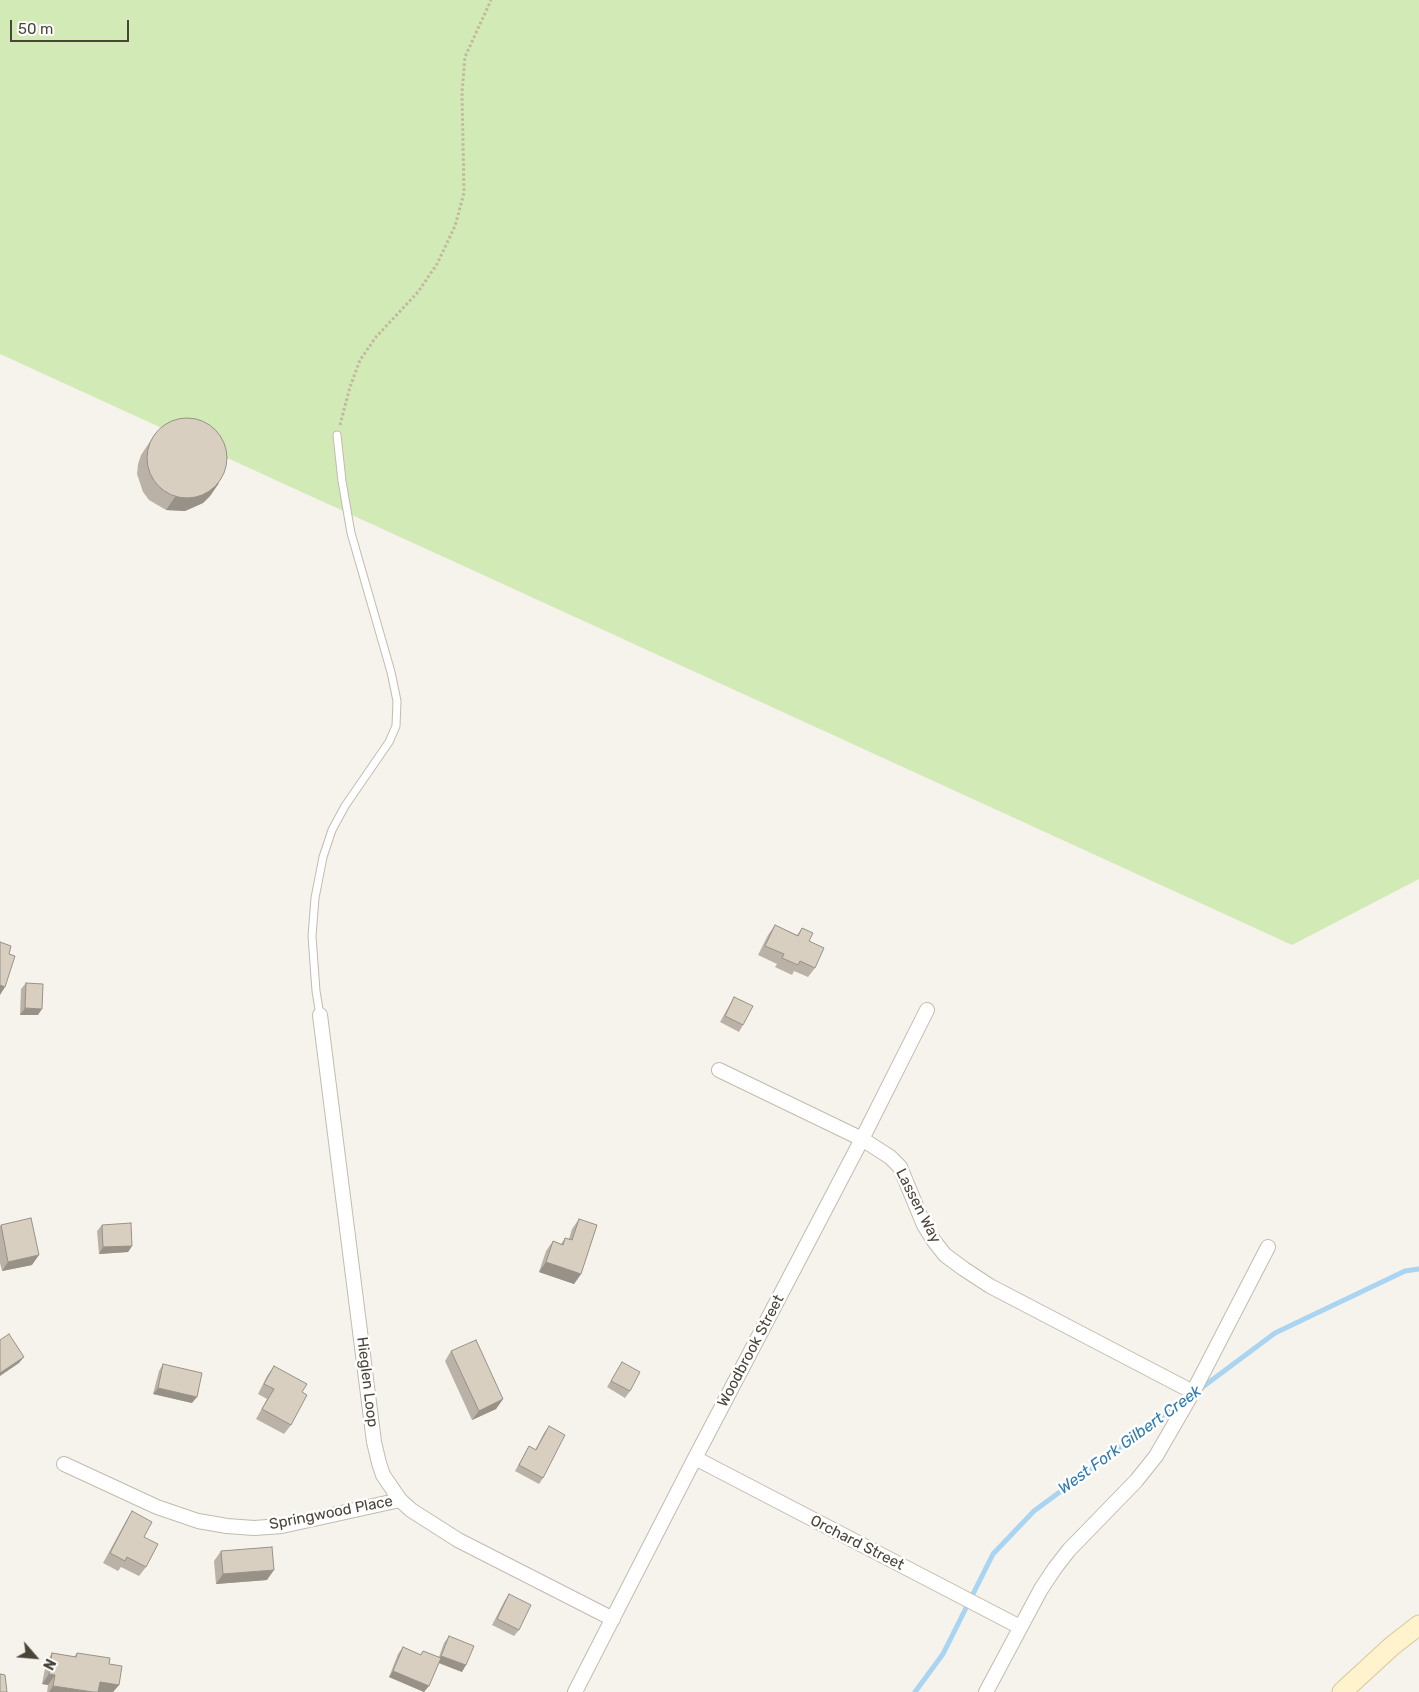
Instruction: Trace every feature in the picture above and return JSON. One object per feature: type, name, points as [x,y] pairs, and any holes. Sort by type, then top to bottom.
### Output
[{"type":"main road","points":[[1342,1692],[1392,1646],[1419,1625]]},
{"type":"street","name":"Woodbrook Street","points":[[575,1692],[927,1010]]},
{"type":"street","name":"Hieglen Loop","points":[[320,1015],[374,1442],[384,1475],[400,1500],[458,1540],[613,1619]]},
{"type":"street","name":"Lassen Way","points":[[719,1070],[862,1139],[884,1152],[900,1167],[924,1225],[934,1242],[945,1255],[990,1286],[1192,1392]]},
{"type":"street","points":[[986,1692],[1054,1568],[1136,1481],[1156,1456],[1192,1392],[1268,1247]]},
{"type":"street","name":"Orchard Street","points":[[695,1458],[1020,1627]]},
{"type":"street","name":"Springwood Place","points":[[64,1464],[157,1507],[198,1521],[227,1526],[254,1528],[282,1526],[400,1500]]},
{"type":"lane","points":[[320,1015],[316,991],[312,936],[315,898],[323,858],[332,830],[345,806],[389,742],[396,726],[397,701],[391,672],[350,533],[337,435]]},
{"type":"path","points":[[337,435],[350,387],[360,360],[376,337],[418,292],[437,264],[455,226],[464,193],[462,92],[465,57],[491,0]]},
{"type":"green space","points":[[0,0],[1419,0],[1419,879],[1292,945],[0,354]]},
{"type":"building","points":[[187,418],[202,421],[215,430],[224,443],[227,458],[224,473],[215,486],[202,495],[187,498],[172,495],[159,486],[150,473],[147,458],[150,443],[159,430],[172,421]]},
{"type":"building","points":[[775,925],[798,936],[802,928],[813,933],[809,941],[824,948],[815,968],[800,961],[798,965],[782,958],[784,954],[765,946]]},
{"type":"building","points":[[0,942],[11,946],[9,954],[15,956],[5,987],[0,985]]},
{"type":"building","points":[[26,983],[43,984],[42,1009],[25,1008]]},
{"type":"building","points":[[734,997],[753,1006],[743,1025],[725,1016]]},
{"type":"building","points":[[31,1218],[39,1255],[8,1262],[1,1225]]},
{"type":"building","points":[[579,1219],[597,1225],[581,1274],[546,1262],[553,1241],[563,1245],[565,1238],[572,1240]]},
{"type":"building","points":[[131,1223],[132,1246],[103,1247],[102,1225]]},
{"type":"building","points":[[9,1334],[24,1357],[0,1373],[0,1340]]},
{"type":"building","points":[[476,1340],[503,1399],[479,1411],[451,1351]]},
{"type":"building","points":[[622,1362],[640,1372],[630,1391],[611,1381]]},
{"type":"building","points":[[163,1364],[202,1373],[197,1397],[158,1388]]},
{"type":"building","points":[[274,1366],[307,1384],[302,1392],[307,1395],[291,1425],[262,1409],[274,1389],[264,1384]]},
{"type":"building","points":[[549,1426],[565,1435],[543,1478],[519,1465],[529,1446],[536,1450]]},
{"type":"building","points":[[132,1511],[152,1522],[144,1537],[158,1544],[146,1567],[127,1557],[125,1561],[110,1553]]},
{"type":"building","points":[[272,1547],[274,1570],[223,1574],[221,1551]]},
{"type":"building","points":[[509,1594],[531,1605],[519,1630],[497,1619]]},
{"type":"building","points":[[449,1636],[474,1646],[466,1665],[441,1656]]},
{"type":"building","points":[[403,1647],[421,1655],[423,1651],[441,1658],[429,1686],[393,1671]]},
{"type":"building","points":[[52,1653],[76,1657],[77,1653],[110,1658],[109,1664],[122,1666],[119,1685],[100,1682],[98,1692],[53,1686],[55,1675],[49,1674]]},
{"type":"building","points":[[0,1674],[5,1675],[7,1692],[0,1692]]},
{"type":"waterway","name":"West Fork Gilbert Creek","points":[[1200,1389],[1275,1333],[1405,1271],[1419,1269]]},
{"type":"waterway","name":"West Fork Gilbert Creek","points":[[915,1692],[943,1654],[993,1554],[1034,1511],[1183,1401]]}]
